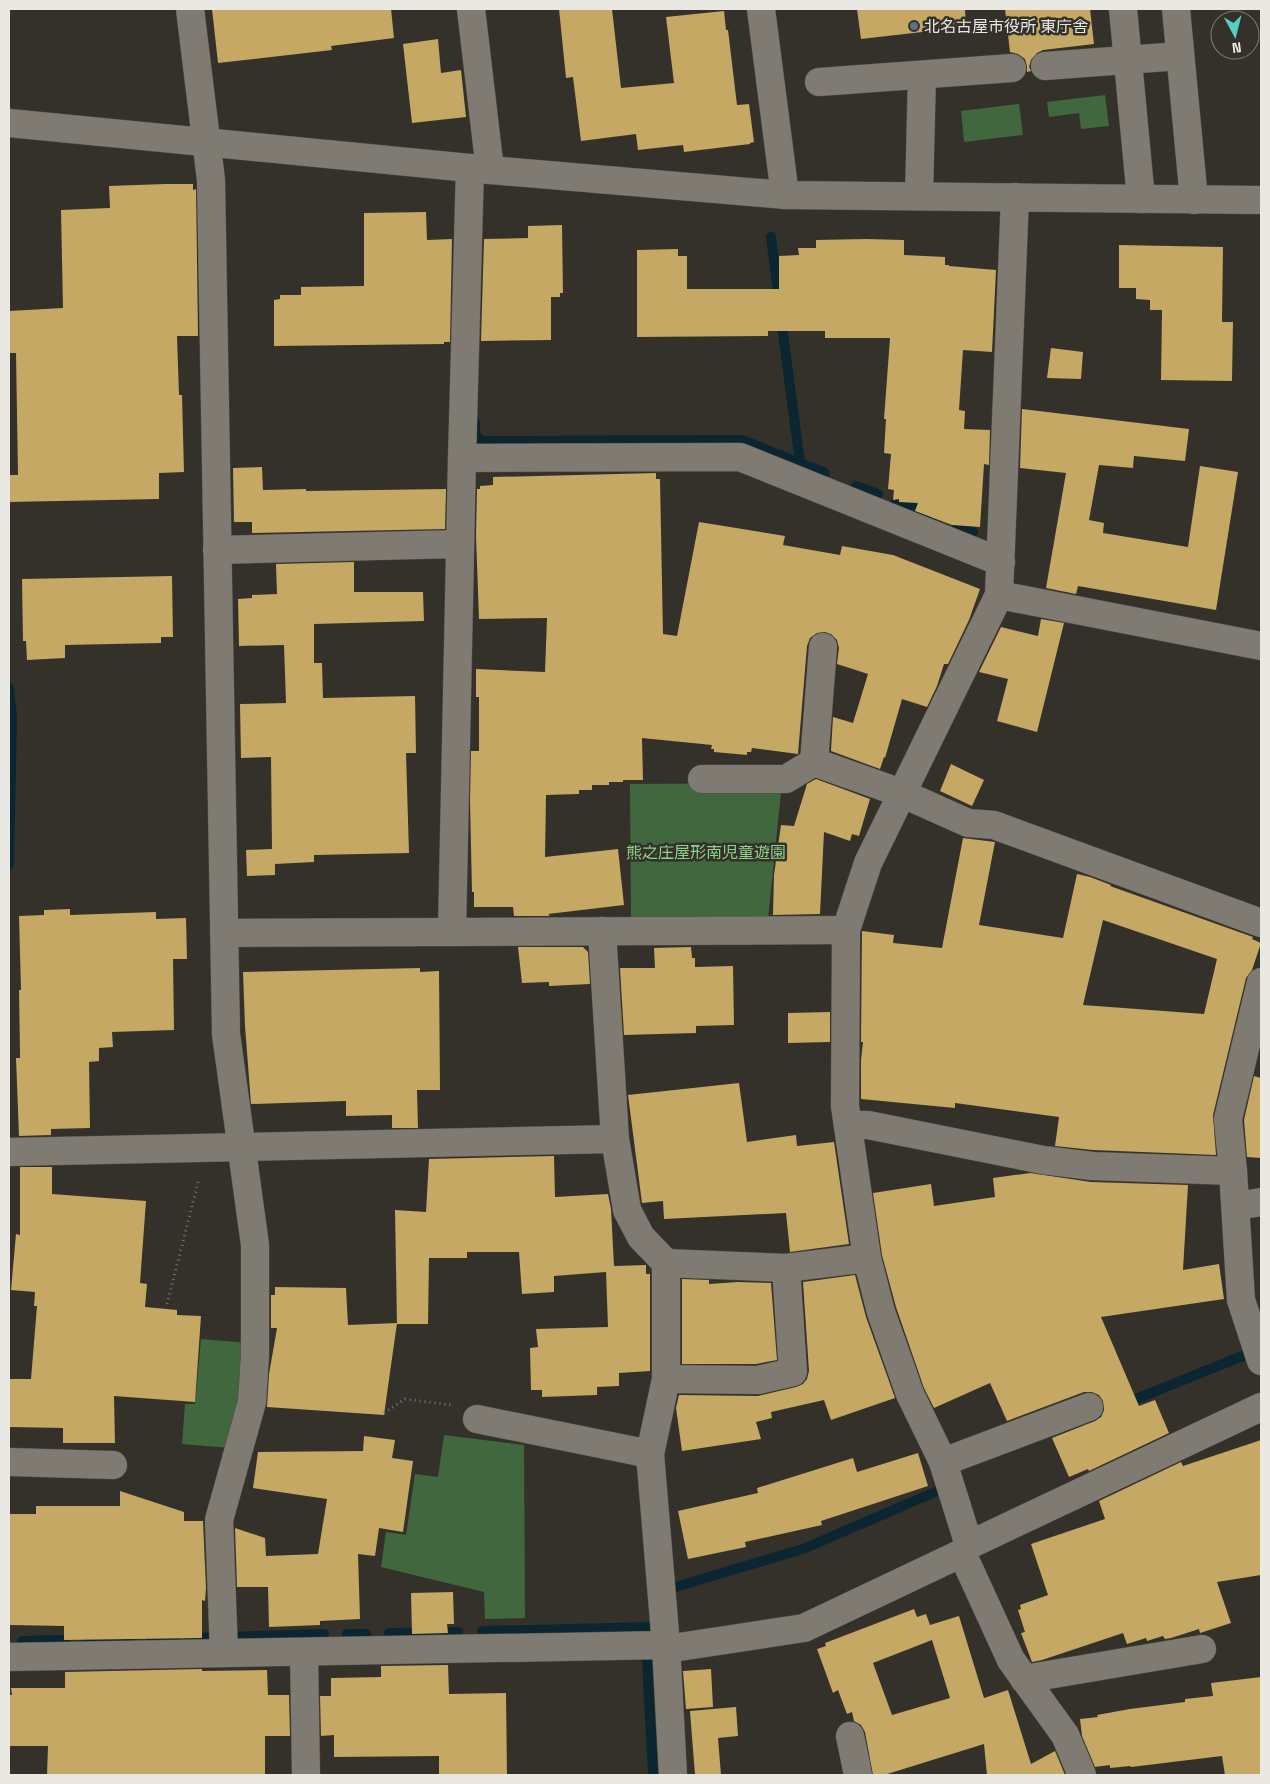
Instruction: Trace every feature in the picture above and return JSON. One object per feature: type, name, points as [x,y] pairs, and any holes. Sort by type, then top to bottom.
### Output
[{"type":"street","points":[[190,9],[211,180],[226,1034],[255,1245],[255,1355],[252,1402],[219,1520],[225,1643]]},
{"type":"street","points":[[452,932],[462,458],[480,169],[471,9]]},
{"type":"street","points":[[761,9],[785,195]]},
{"type":"street","points":[[1123,9],[1141,199]]},
{"type":"street","points":[[1176,9],[1194,200]]},
{"type":"street","points":[[1045,66],[1180,56]]},
{"type":"street","points":[[819,82],[1012,68]]},
{"type":"street","points":[[919,196],[922,75]]},
{"type":"street","points":[[9,123],[480,169],[785,195],[1261,200]]},
{"type":"street","points":[[1016,197],[999,595],[868,863],[846,930],[845,1106],[867,1258],[881,1312],[910,1394],[944,1462],[966,1549],[1011,1660],[1065,1735],[1082,1775]]},
{"type":"street","points":[[462,458],[740,457],[1001,562]]},
{"type":"street","points":[[217,550],[460,544]]},
{"type":"street","points":[[999,595],[1261,646]]},
{"type":"street","points":[[814,762],[823,647]]},
{"type":"street","points":[[814,762],[901,793],[968,823],[994,825],[1261,923]]},
{"type":"street","points":[[702,779],[786,779],[814,762]]},
{"type":"street","points":[[224,933],[846,930]]},
{"type":"street","points":[[602,931],[614,1139],[627,1210],[641,1237],[666,1263],[786,1268],[867,1258]]},
{"type":"street","points":[[1261,982],[1228,1119],[1234,1171],[1249,1204],[1241,1300],[1261,1361]]},
{"type":"street","points":[[849,1125],[868,1125],[1053,1161],[1092,1166],[1234,1171]]},
{"type":"street","points":[[11,1152],[614,1139]]},
{"type":"street","points":[[666,1263],[666,1379],[650,1454],[666,1647],[673,1775]]},
{"type":"street","points":[[666,1379],[758,1380],[793,1372],[786,1268]]},
{"type":"street","points":[[944,1462],[1089,1407]]},
{"type":"street","points":[[9,1657],[225,1643],[304,1652],[666,1647],[804,1628],[1261,1407]]},
{"type":"street","points":[[477,1419],[650,1454]]},
{"type":"street","points":[[9,1462],[113,1465]]},
{"type":"street","points":[[1024,1679],[1202,1650]]},
{"type":"street","points":[[304,1652],[306,1775]]},
{"type":"street","points":[[850,1736],[858,1775]]},
{"type":"path","points":[[167,1304],[198,1181],[213,1147]]},
{"type":"path","points":[[384,1413],[405,1399],[472,1407],[477,1419]]},
{"type":"green space","points":[[1105,95],[1109,126],[1081,129],[1079,113],[1049,117],[1047,102]]},
{"type":"green space","points":[[1019,104],[1023,135],[964,142],[961,111]]},
{"type":"green space","name":"熊之庄屋形南児童遊園","points":[[782,783],[768,919],[631,920],[630,784]]},
{"type":"green space","points":[[201,1339],[248,1343],[244,1400],[230,1448],[182,1444],[185,1404],[195,1404]]},
{"type":"green space","points":[[444,1435],[524,1445],[525,1618],[485,1619],[484,1592],[381,1567],[386,1532],[406,1535],[415,1474],[438,1477]]},
{"type":"building","points":[[212,9],[391,9],[394,38],[331,46],[332,50],[218,63]]},
{"type":"building","points":[[559,9],[612,9],[621,88],[674,83],[666,17],[724,11],[737,105],[749,104],[754,142],[684,152],[683,145],[638,150],[636,134],[581,141],[573,77],[566,78]]},
{"type":"building","name":"北名古屋市役所 東庁舎","points":[[857,9],[965,9],[966,27],[861,39]]},
{"type":"building","points":[[1005,9],[1090,9],[1094,44],[1043,50],[1037,53],[1031,60],[1029,67],[1031,71],[1027,72],[1025,59],[1018,54],[1010,52]]},
{"type":"building","points":[[438,39],[441,73],[461,70],[466,117],[412,123],[403,44]]},
{"type":"building","points":[[193,184],[193,190],[196,189],[198,336],[177,336],[179,395],[182,395],[184,472],[159,473],[159,499],[9,502],[9,475],[18,475],[16,353],[9,353],[9,311],[63,308],[61,210],[110,208],[109,186]]},
{"type":"building","points":[[426,212],[427,240],[452,239],[450,342],[444,342],[444,344],[274,346],[274,300],[280,299],[280,295],[301,295],[301,287],[364,286],[364,213]]},
{"type":"building","points":[[562,225],[563,293],[560,293],[560,297],[551,297],[551,340],[481,341],[484,239],[528,238],[528,226]]},
{"type":"building","points":[[816,240],[904,240],[904,255],[945,257],[945,265],[996,270],[992,352],[963,350],[959,410],[965,411],[964,429],[990,430],[989,465],[984,464],[980,527],[952,525],[915,511],[918,503],[899,502],[899,499],[893,500],[894,490],[888,489],[891,454],[884,453],[886,419],[884,419],[890,338],[825,338],[825,331],[768,331],[768,336],[637,337],[637,250],[678,249],[678,256],[687,256],[687,289],[779,289],[779,256],[799,255],[798,248],[816,248]]},
{"type":"building","points":[[1119,245],[1223,247],[1222,322],[1233,322],[1232,381],[1161,380],[1162,310],[1150,310],[1150,300],[1136,299],[1136,288],[1119,288]]},
{"type":"building","points":[[1051,348],[1083,352],[1081,379],[1047,378]]},
{"type":"building","points":[[1022,409],[1189,429],[1185,461],[1134,456],[1133,468],[1099,465],[1089,520],[1104,523],[1103,533],[1188,547],[1200,466],[1238,472],[1216,610],[1078,586],[1076,594],[1046,588],[1066,473],[1020,468]]},
{"type":"building","points":[[262,467],[263,490],[446,489],[445,529],[252,533],[252,522],[234,522],[233,468]]},
{"type":"building","points":[[656,473],[656,479],[660,479],[663,634],[677,636],[699,522],[785,536],[783,545],[840,555],[842,546],[893,555],[980,589],[969,620],[948,664],[944,664],[937,686],[927,707],[902,699],[880,769],[831,751],[833,717],[853,723],[868,674],[837,664],[839,648],[837,640],[831,634],[825,632],[817,633],[810,638],[807,646],[798,754],[752,748],[751,752],[747,752],[747,755],[714,752],[714,749],[711,749],[712,745],[642,738],[643,780],[623,780],[623,782],[609,782],[609,785],[592,785],[592,790],[579,790],[579,794],[546,795],[545,857],[618,849],[624,905],[548,914],[550,916],[514,916],[513,907],[474,907],[470,801],[471,751],[479,751],[479,697],[476,697],[476,669],[545,672],[547,618],[479,619],[476,536],[477,489],[480,489],[480,486],[493,485],[493,477]]},
{"type":"building","points":[[354,562],[354,592],[423,592],[424,621],[314,624],[314,663],[322,663],[323,698],[415,696],[416,753],[406,753],[409,853],[314,855],[314,862],[275,864],[275,875],[247,876],[246,850],[272,849],[271,757],[241,758],[240,704],[286,703],[284,645],[239,646],[238,599],[252,598],[252,595],[277,594],[276,564]]},
{"type":"building","points":[[172,576],[173,637],[161,637],[161,643],[65,645],[65,658],[27,660],[26,641],[23,641],[22,579]]},
{"type":"building","points":[[1041,619],[1064,623],[1037,732],[997,721],[1008,679],[979,672],[1001,627],[1038,636]]},
{"type":"building","points":[[951,764],[984,780],[972,806],[940,791]]},
{"type":"building","points":[[816,779],[870,799],[859,836],[852,834],[850,841],[824,832],[820,914],[773,915],[774,875],[781,825],[794,826],[807,784]]},
{"type":"building","points":[[963,838],[995,842],[979,925],[1063,938],[1077,874],[1090,877],[1110,886],[1253,937],[1252,939],[1261,943],[1252,970],[1246,978],[1213,1115],[1216,1155],[1093,1150],[1055,1146],[1059,1117],[955,1103],[955,1108],[861,1099],[863,1042],[861,1042],[862,931],[894,935],[893,943],[942,948]],"holes":[[[1103,920],[1217,959],[1204,1014],[1083,1005]]]},
{"type":"building","points":[[70,909],[70,915],[156,912],[156,919],[186,918],[187,959],[173,959],[174,1030],[112,1032],[113,1047],[99,1048],[99,1061],[89,1062],[90,1128],[51,1129],[51,1135],[19,1136],[16,1058],[20,1058],[19,916],[44,915],[44,910]]},
{"type":"building","points":[[518,947],[583,947],[588,952],[590,984],[549,986],[549,982],[522,983]]},
{"type":"building","points":[[691,947],[692,958],[695,958],[695,967],[733,966],[734,1025],[696,1026],[696,1033],[624,1035],[620,968],[655,968],[654,948]]},
{"type":"building","points":[[420,968],[420,972],[439,971],[440,1090],[417,1090],[418,1128],[392,1128],[392,1115],[346,1116],[346,1101],[251,1104],[243,972]]},
{"type":"building","points":[[830,1012],[830,1042],[788,1043],[788,1013]]},
{"type":"building","points":[[1254,1076],[1261,1078],[1261,1158],[1247,1157],[1244,1120]]},
{"type":"building","points":[[739,1083],[747,1142],[796,1135],[797,1146],[834,1142],[849,1244],[790,1252],[786,1213],[664,1219],[663,1201],[642,1203],[628,1095]]},
{"type":"building","points":[[554,1156],[555,1197],[608,1194],[611,1209],[614,1266],[646,1265],[646,1274],[650,1274],[650,1371],[619,1373],[619,1386],[597,1387],[597,1395],[542,1397],[542,1390],[531,1390],[530,1348],[538,1347],[536,1329],[608,1327],[606,1272],[554,1276],[554,1292],[522,1294],[519,1252],[467,1252],[467,1258],[429,1258],[428,1324],[397,1324],[395,1210],[426,1212],[429,1159]]},
{"type":"building","points":[[20,1167],[52,1167],[52,1194],[146,1201],[140,1283],[147,1284],[145,1307],[177,1310],[177,1315],[201,1316],[195,1402],[114,1396],[115,1443],[63,1443],[63,1428],[10,1427],[10,1379],[31,1379],[37,1306],[34,1306],[35,1292],[11,1290],[16,1234],[20,1235]]},
{"type":"building","points":[[1030,1173],[1091,1182],[1188,1185],[1183,1270],[1219,1264],[1224,1299],[1101,1317],[1139,1406],[1155,1400],[1169,1433],[1089,1471],[1088,1469],[1069,1477],[1052,1438],[1101,1417],[1104,1410],[1103,1401],[1099,1395],[1092,1392],[1084,1392],[1007,1421],[990,1383],[934,1408],[924,1388],[896,1307],[882,1255],[873,1193],[931,1184],[934,1206],[995,1197],[993,1178]]},
{"type":"building","points":[[855,1275],[866,1317],[895,1398],[831,1420],[824,1400],[771,1412],[772,1418],[756,1422],[761,1439],[682,1451],[676,1408],[679,1395],[758,1396],[803,1384],[807,1379],[809,1371],[803,1282]]},
{"type":"building","points":[[682,1279],[709,1280],[709,1284],[738,1282],[771,1283],[777,1360],[756,1364],[682,1364]]},
{"type":"building","points":[[275,1287],[346,1288],[348,1325],[397,1323],[384,1415],[267,1407],[269,1374],[277,1328],[271,1328],[271,1295],[275,1295]]},
{"type":"building","points":[[364,1436],[395,1440],[392,1458],[413,1461],[403,1532],[379,1528],[375,1556],[358,1554],[360,1619],[320,1621],[320,1625],[269,1627],[268,1587],[237,1587],[235,1528],[265,1538],[266,1556],[318,1554],[327,1499],[253,1488],[258,1452],[363,1451]]},
{"type":"building","points":[[1261,1440],[1261,1575],[1217,1582],[1231,1623],[1200,1633],[1199,1629],[1171,1638],[1165,1639],[1163,1636],[1147,1641],[1146,1638],[1127,1644],[1123,1633],[1032,1662],[1021,1633],[1025,1632],[1018,1610],[1021,1609],[1020,1605],[1048,1595],[1031,1544],[1105,1519],[1099,1501],[1181,1462],[1183,1466]]},
{"type":"building","points":[[918,1453],[928,1486],[821,1521],[822,1525],[745,1542],[746,1547],[688,1559],[678,1511],[758,1493],[757,1488],[853,1458],[857,1472]]},
{"type":"building","points":[[120,1491],[184,1512],[184,1521],[203,1521],[206,1588],[205,1601],[202,1600],[202,1638],[64,1640],[64,1626],[9,1625],[9,1514],[36,1514],[36,1506],[120,1506]]},
{"type":"building","points":[[453,1592],[454,1624],[447,1624],[448,1633],[412,1634],[411,1593]]},
{"type":"building","points":[[914,1609],[917,1617],[926,1614],[930,1625],[959,1616],[984,1698],[1008,1690],[1031,1764],[1055,1751],[1065,1775],[987,1775],[984,1744],[884,1775],[873,1775],[865,1732],[861,1725],[854,1721],[852,1712],[847,1714],[838,1690],[833,1693],[817,1649],[826,1646],[825,1643]],"holes":[[[932,1640],[950,1698],[892,1715],[873,1663]]]},
{"type":"building","points":[[448,1665],[449,1694],[506,1693],[507,1775],[439,1775],[439,1756],[334,1757],[334,1735],[321,1736],[320,1696],[331,1696],[331,1678],[381,1677],[381,1666]]},
{"type":"building","points":[[202,1669],[202,1671],[267,1670],[268,1695],[289,1695],[290,1736],[265,1736],[265,1775],[47,1775],[48,1746],[9,1746],[9,1695],[12,1695],[11,1688],[65,1688],[65,1672]]},
{"type":"building","points":[[711,1669],[713,1707],[686,1709],[683,1671]]},
{"type":"building","points":[[1261,1677],[1261,1775],[1225,1775],[1222,1756],[1131,1767],[1110,1768],[1110,1765],[1095,1767],[1082,1736],[1080,1719],[1098,1717],[1097,1715],[1130,1709],[1185,1702],[1185,1699],[1213,1696],[1211,1683]]},
{"type":"building","points":[[736,1707],[738,1736],[718,1738],[721,1775],[695,1775],[690,1711]]},
{"type":"waterway","points":[[771,237],[779,301]]},
{"type":"waterway","points":[[781,318],[800,463]]},
{"type":"waterway","points":[[475,422],[475,434],[481,441],[742,440],[825,473]]},
{"type":"waterway","points":[[856,486],[878,494]]},
{"type":"waterway","points":[[896,501],[928,514]]},
{"type":"waterway","points":[[957,525],[973,532]]},
{"type":"waterway","points":[[9,688],[12,716],[9,865]]},
{"type":"waterway","points":[[1089,1418],[1250,1353]]},
{"type":"waterway","points":[[675,1587],[803,1549],[935,1492]]},
{"type":"waterway","points":[[482,1631],[650,1627]]},
{"type":"waterway","points":[[389,1633],[458,1632]]},
{"type":"waterway","points":[[190,1638],[324,1634]]},
{"type":"waterway","points":[[347,1634],[366,1634]]},
{"type":"waterway","points":[[151,1639],[176,1638]]},
{"type":"waterway","points":[[87,1640],[129,1639]]},
{"type":"waterway","points":[[22,1641],[65,1640]]},
{"type":"waterway","points":[[647,1659],[653,1775]]},
{"type":"place","name":"北名古屋市役所 東庁舎","points":[[914,26]]}]
